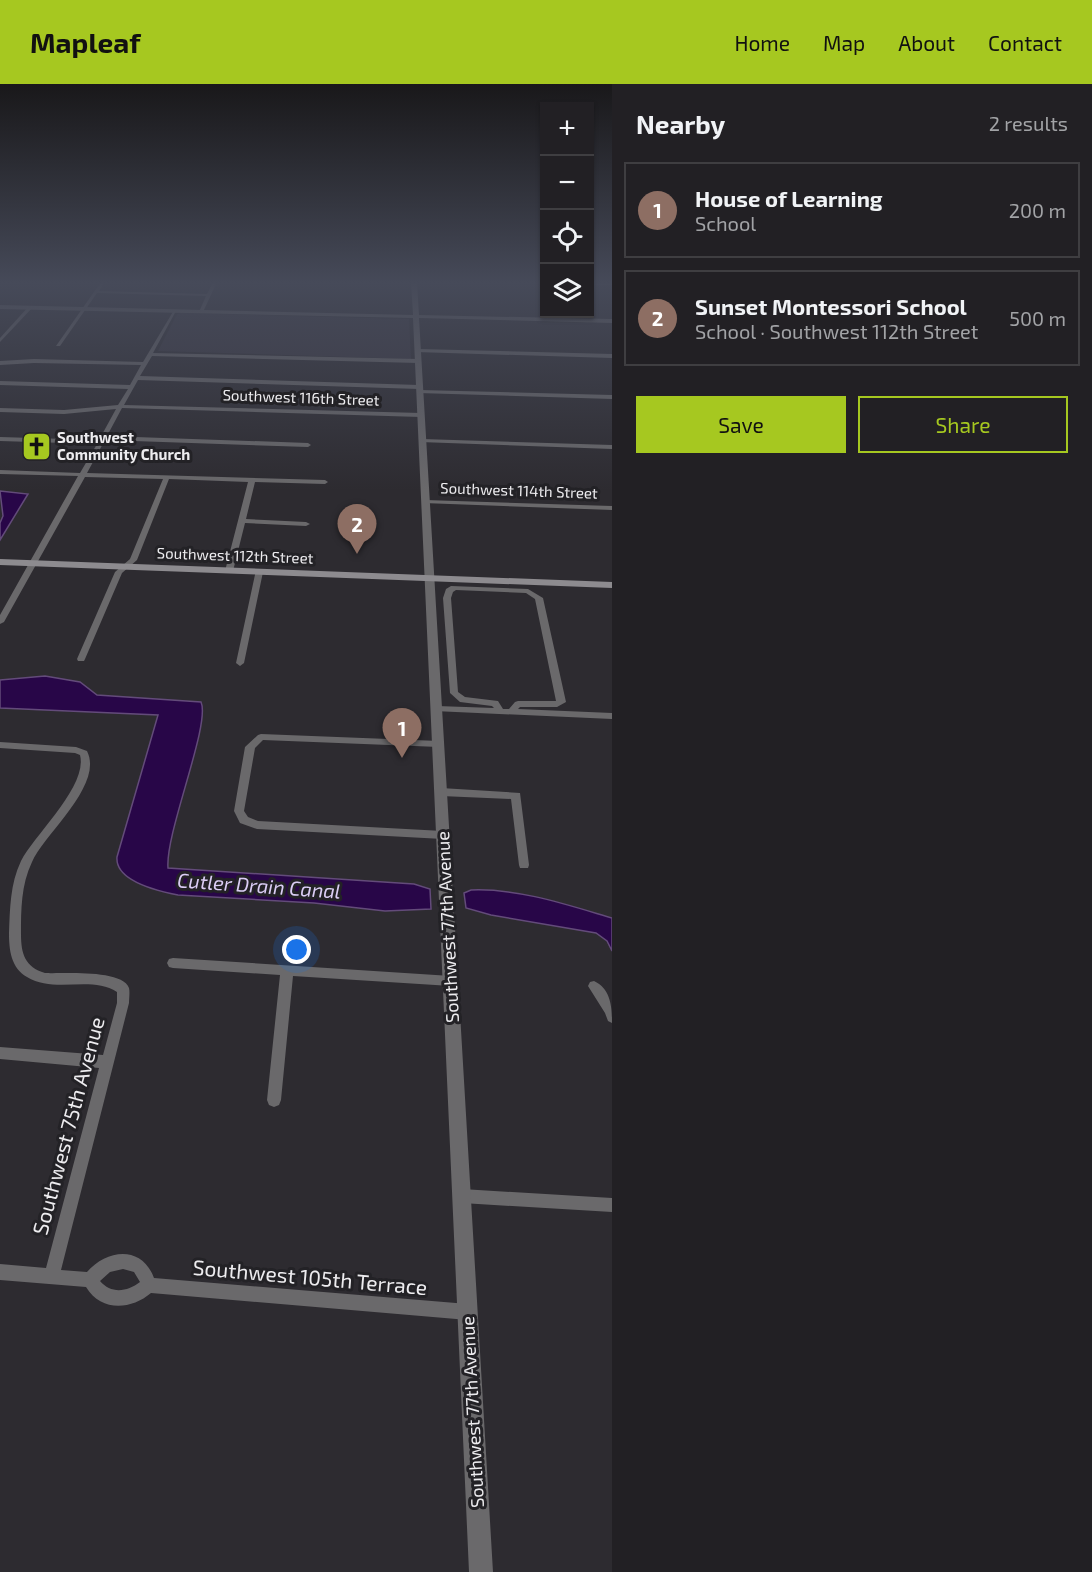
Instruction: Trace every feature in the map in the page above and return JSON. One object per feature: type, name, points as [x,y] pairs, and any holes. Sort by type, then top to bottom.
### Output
[{"type":"main road","name":"Southwest 112th Street","points":[[0,562],[612,585]]},
{"type":"street","name":"Southwest 77th Avenue","points":[[418,351],[481,1572]]},
{"type":"street","points":[[435,351],[612,356]]},
{"type":"street","points":[[0,622],[151,354],[418,361]]},
{"type":"street","points":[[0,363],[40,361],[145,364]]},
{"type":"street","points":[[137,378],[612,397]]},
{"type":"street","points":[[0,383],[132,387]]},
{"type":"street","name":"Southwest 116th Street","points":[[0,410],[69,411],[121,406],[421,415]]},
{"type":"street","points":[[0,439],[308,445]]},
{"type":"street","points":[[422,441],[612,447]]},
{"type":"street","points":[[0,472],[325,482]]},
{"type":"street","points":[[81,659],[119,572],[133,560],[167,477]]},
{"type":"street","points":[[229,571],[252,480]]},
{"type":"street","name":"Southwest 114th Street","points":[[425,502],[612,508]]},
{"type":"street","points":[[242,521],[306,524]]},
{"type":"street","points":[[240,663],[259,572]]},
{"type":"street","points":[[436,709],[506,712],[557,704],[561,700],[538,595],[525,591],[454,588],[449,591],[447,598],[454,693],[463,700],[492,703],[506,712]]},
{"type":"street","points":[[540,707],[612,716]]},
{"type":"street","points":[[438,744],[270,736],[256,739],[249,750],[239,808],[241,818],[257,825],[443,835]]},
{"type":"street","name":"Southwest 75th Avenue","points":[[0,745],[76,750],[85,756],[86,765],[73,797],[36,846],[20,880],[15,910],[15,949],[19,962],[28,972],[50,978],[110,982],[121,986],[123,1003],[51,1277]]},
{"type":"street","points":[[441,792],[516,796],[525,865]]},
{"type":"street","points":[[173,963],[451,981]]},
{"type":"street","points":[[274,1100],[287,971]]},
{"type":"street","points":[[594,986],[612,1017]]},
{"type":"street","points":[[0,1053],[107,1062]]},
{"type":"street","points":[[462,1196],[612,1205]]},
{"type":"street","points":[[0,1272],[90,1280],[102,1296],[111,1299],[138,1295],[149,1285],[142,1269],[131,1261],[120,1259],[97,1270],[90,1280]]},
{"type":"street","name":"Southwest 105th Terrace","points":[[149,1285],[468,1312]]},
{"type":"shaded area","points":[[172,351],[411,351],[411,359]]},
{"type":"water","points":[[0,491],[28,494],[0,540],[0,523],[3,516]]},
{"type":"water","name":"Cutler Drain Canal","points":[[45,676],[80,682],[97,695],[201,702],[200,732],[173,830],[168,868],[414,884],[430,889],[431,909],[385,911],[314,903],[178,895],[149,888],[130,879],[118,865],[117,857],[158,715],[0,708],[0,680]]},
{"type":"water","points":[[471,890],[525,895],[612,918],[612,951],[607,941],[596,933],[491,915],[466,908],[464,893]]},
{"type":"place","name":"Southwest Community Church","points":[[36,447]]},
{"type":"place","name":"Sunset Montessori School","points":[[357,554]]},
{"type":"place","name":"House of Learning","points":[[402,758]]}]
